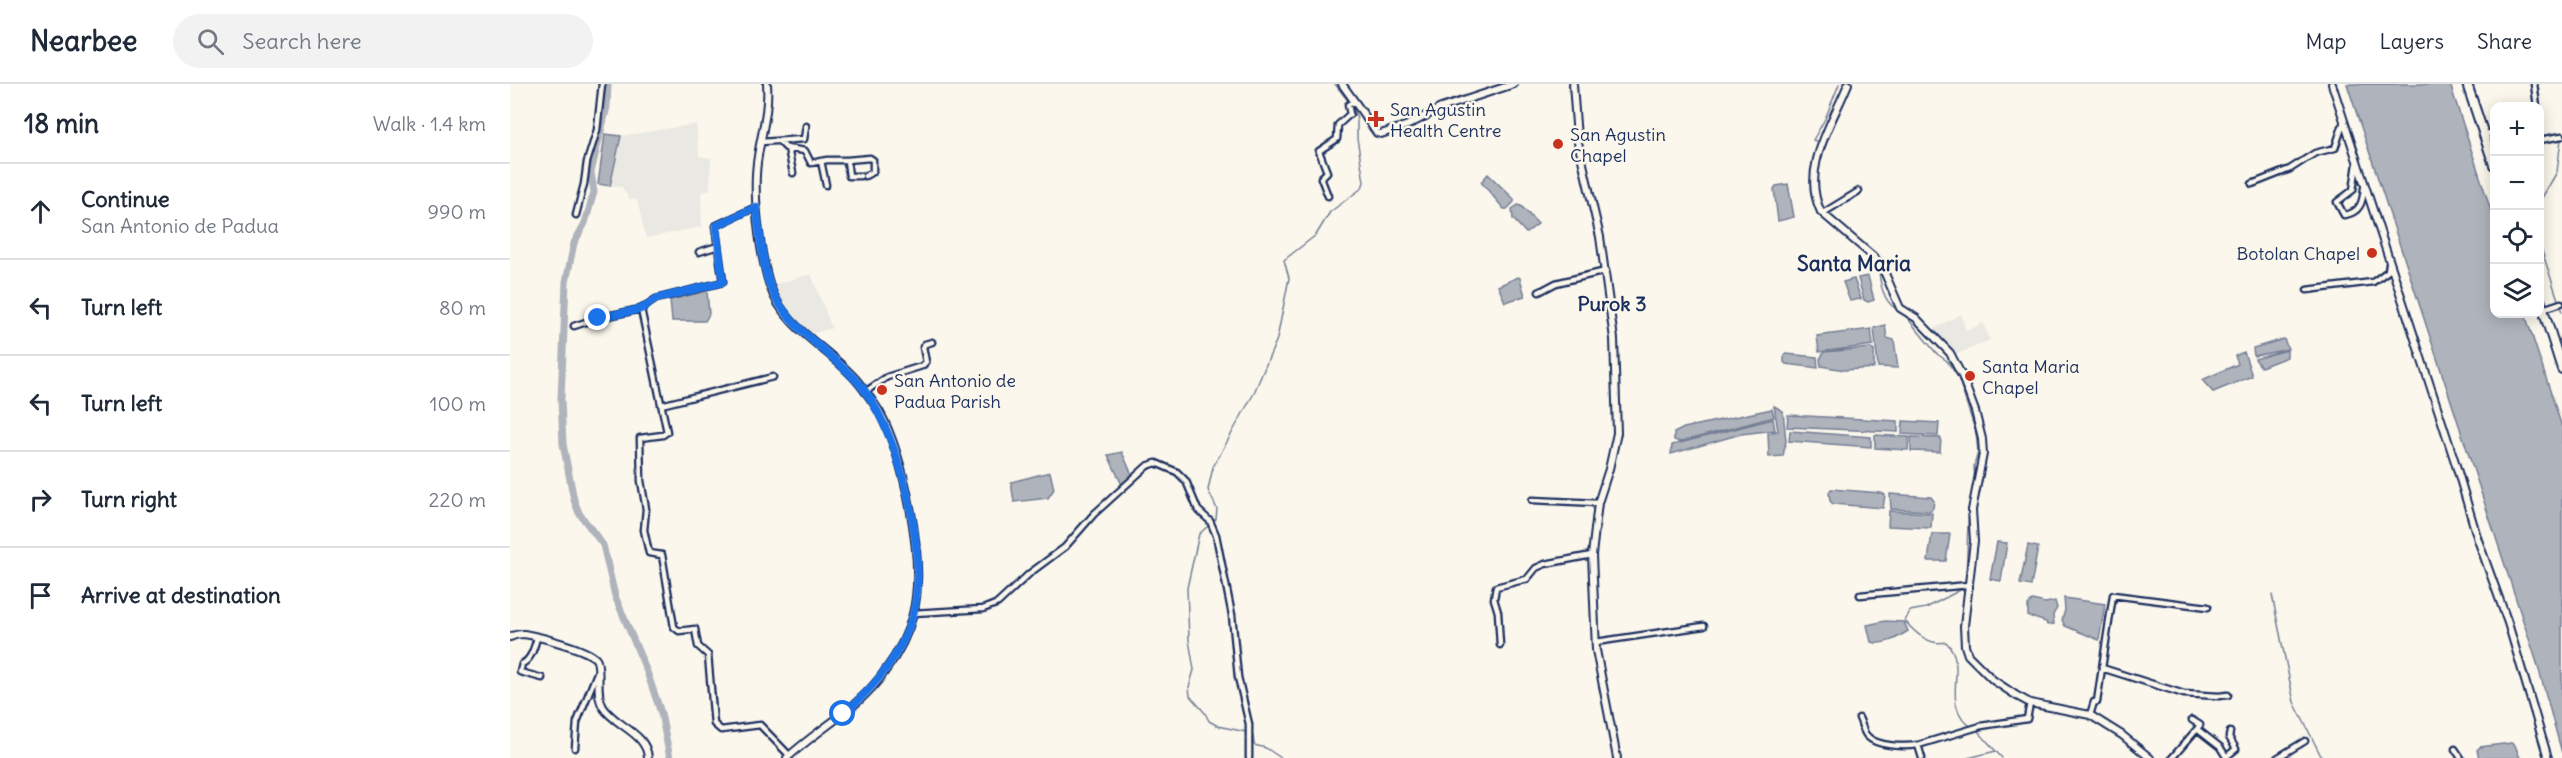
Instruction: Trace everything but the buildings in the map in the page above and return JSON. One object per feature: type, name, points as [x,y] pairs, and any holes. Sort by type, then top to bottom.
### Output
[{"type":"highway","points":[[2467,84],[2491,156]]},
{"type":"highway","points":[[2544,312],[2562,369]]},
{"type":"street","points":[[576,215],[586,166],[597,130],[602,84]]},
{"type":"street","points":[[641,309],[667,432],[663,435],[640,438],[641,480],[646,509],[644,530],[649,553],[662,555],[674,627],[679,631],[695,629],[698,645],[708,655],[714,724],[721,730],[760,725],[788,757],[843,714],[875,684],[897,652],[913,613],[916,559],[906,492],[884,422],[866,392],[850,372],[807,336],[784,309],[770,287],[756,207],[758,165],[768,99],[767,84]]},
{"type":"street","points":[[1342,84],[1351,103],[1377,133],[1381,134],[1408,125],[1442,108],[1514,84]]},
{"type":"street","points":[[1573,84],[1577,138],[1600,237],[1614,339],[1617,433],[1598,503],[1592,555],[1596,642],[1601,681],[1617,758]]},
{"type":"street","points":[[1848,84],[1817,150],[1815,186],[1817,203],[1823,213],[1875,258],[1883,269],[1900,308],[1916,318],[1936,336],[1950,353],[1962,376],[1975,411],[1982,439],[1983,453],[1972,510],[1974,541],[1964,632],[1968,655],[1993,680],[2030,703],[2090,715],[2122,735],[2150,758]]},
{"type":"street","points":[[2332,84],[2364,186],[2390,258],[2478,540],[2508,623],[2548,758]]},
{"type":"street","points":[[2534,84],[2536,102]]},
{"type":"street","points":[[1328,196],[1321,178],[1328,171],[1319,151],[1337,139],[1338,125],[1350,114],[1351,103]]},
{"type":"street","points":[[2252,184],[2290,169],[2315,153],[2335,148],[2344,121]]},
{"type":"street","points":[[761,142],[804,139],[806,126]]},
{"type":"street","points":[[2484,133],[2490,134]]},
{"type":"street","points":[[2544,139],[2562,136]]},
{"type":"street","points":[[779,141],[788,148],[805,151],[811,163],[870,158],[873,160],[873,172],[863,176],[849,176],[847,160]]},
{"type":"street","points":[[788,148],[793,173]]},
{"type":"street","points":[[821,161],[826,185]]},
{"type":"street","points":[[2357,161],[2353,190],[2337,202],[2344,215],[2357,210],[2363,202],[2364,186]]},
{"type":"street","points":[[1823,213],[1859,191]]},
{"type":"street","points":[[574,326],[598,318],[641,309],[656,299],[723,282],[716,226],[756,207]]},
{"type":"street","points":[[699,252],[718,246]]},
{"type":"street","points":[[2307,290],[2373,282],[2388,271],[2390,258]]},
{"type":"street","points":[[1539,292],[1556,283],[1606,272]]},
{"type":"street","points":[[2544,309],[2560,304]]},
{"type":"street","points":[[866,392],[886,377],[922,366],[926,362],[924,344],[932,342]]},
{"type":"street","points":[[661,405],[773,378]]},
{"type":"street","points":[[913,613],[983,609],[998,603],[1030,573],[1065,547],[1094,514],[1152,463],[1170,468],[1182,477],[1190,489],[1198,510],[1211,524],[1232,615],[1238,676],[1249,724],[1249,758]]},
{"type":"street","points":[[1532,500],[1598,503]]},
{"type":"street","points":[[1500,645],[1498,612],[1494,599],[1496,587],[1527,579],[1536,568],[1545,564],[1592,555]]},
{"type":"street","points":[[1860,595],[1969,585]]},
{"type":"street","points":[[2090,715],[2094,702],[2097,702],[2114,595],[2208,607]]},
{"type":"street","points":[[1596,642],[1704,626]]},
{"type":"street","points":[[510,637],[522,634],[590,653],[598,663],[597,673],[577,722],[575,748]]},
{"type":"street","points":[[537,638],[533,651],[527,661],[522,664],[520,672],[542,678]]},
{"type":"street","points":[[2102,668],[2183,693],[2228,695]]},
{"type":"street","points":[[597,673],[604,707],[640,740],[647,749],[648,758]]},
{"type":"street","points":[[1859,718],[1867,736],[1872,740],[1901,748],[1981,726],[2027,719],[2030,703]]},
{"type":"street","points":[[2172,758],[2200,725],[2192,720]]},
{"type":"street","points":[[2197,729],[2220,747],[2226,757],[2236,749],[2229,737],[2230,732]]},
{"type":"street","points":[[2277,758],[2305,741]]},
{"type":"street","points":[[1918,745],[1922,758]]},
{"type":"street","points":[[2456,749],[2461,758]]},
{"type":"shaded area","points":[[2347,84],[2450,84],[2490,208],[2490,318],[2526,318],[2562,427],[2562,753],[2538,666]]},
{"type":"shaded area","points":[[696,124],[699,156],[711,158],[710,190],[701,193],[702,227],[646,238],[637,200],[629,199],[622,187],[610,186],[621,136]]},
{"type":"shaded area","points":[[605,134],[621,136],[610,186],[598,184]]},
{"type":"shaded area","points":[[1488,174],[1514,199],[1507,209],[1504,209],[1481,182]]},
{"type":"shaded area","points":[[1788,184],[1794,217],[1778,221],[1774,189],[1776,186]]},
{"type":"shaded area","points":[[1518,205],[1538,224],[1526,233],[1513,219],[1512,209]]},
{"type":"shaded area","points":[[811,274],[832,328],[808,335],[785,307],[772,285]]},
{"type":"shaded area","points":[[1868,276],[1874,300],[1868,302],[1864,300],[1858,278]]},
{"type":"shaded area","points":[[1518,277],[1525,296],[1505,302],[1498,286]]},
{"type":"shaded area","points":[[1854,279],[1861,299],[1850,301],[1843,282]]},
{"type":"shaded area","points":[[707,291],[709,314],[705,321],[672,321],[670,300]]},
{"type":"shaded area","points":[[1961,314],[1966,331],[1983,323],[1990,340],[1953,356],[1931,330]]},
{"type":"shaded area","points":[[1885,325],[1887,338],[1894,340],[1898,368],[1878,367],[1874,328]]},
{"type":"shaded area","points":[[1871,329],[1873,345],[1819,352],[1817,336]]},
{"type":"shaded area","points":[[2284,339],[2288,349],[2254,356],[2253,348]]},
{"type":"shaded area","points":[[1871,348],[1874,351],[1874,368],[1845,370],[1821,366],[1820,359],[1824,352]]},
{"type":"shaded area","points":[[2287,350],[2287,357],[2261,367],[2255,359]]},
{"type":"shaded area","points":[[2244,352],[2252,376],[2213,392],[2202,380],[2238,364],[2235,356]]},
{"type":"shaded area","points":[[1784,355],[1817,357],[1818,368],[1786,364]]},
{"type":"shaded area","points":[[1774,406],[1783,411],[1786,441],[1783,456],[1769,457],[1768,433],[1778,431]]},
{"type":"shaded area","points":[[1772,409],[1774,417],[1680,442],[1674,440],[1674,433],[1684,428]]},
{"type":"shaded area","points":[[1788,415],[1898,421],[1898,432],[1787,427]]},
{"type":"shaded area","points":[[1773,419],[1775,430],[1741,434],[1671,454],[1672,445]]},
{"type":"shaded area","points":[[1903,421],[1939,423],[1938,436],[1902,434]]},
{"type":"shaded area","points":[[1790,431],[1871,437],[1871,447],[1789,441]]},
{"type":"shaded area","points":[[1875,435],[1909,437],[1908,450],[1875,448]]},
{"type":"shaded area","points":[[1911,437],[1941,438],[1940,452],[1911,451]]},
{"type":"shaded area","points":[[1122,452],[1132,475],[1122,485],[1108,455]]},
{"type":"shaded area","points":[[1050,472],[1054,489],[1048,498],[1014,502],[1011,482]]},
{"type":"shaded area","points":[[1831,489],[1881,493],[1885,495],[1883,508],[1833,504],[1830,501]]},
{"type":"shaded area","points":[[1890,494],[1931,497],[1934,501],[1933,508],[1930,511],[1891,509]]},
{"type":"shaded area","points":[[1889,511],[1932,513],[1931,528],[1888,526]]},
{"type":"shaded area","points":[[1932,534],[1950,534],[1946,561],[1928,561]]},
{"type":"shaded area","points":[[1997,542],[2007,543],[2001,581],[1990,579]]},
{"type":"shaded area","points":[[2028,545],[2038,547],[2031,586],[2020,584]]},
{"type":"shaded area","points":[[2064,598],[2105,604],[2099,640],[2065,626],[2062,620],[2065,610]]},
{"type":"shaded area","points":[[2032,600],[2045,603],[2055,601],[2057,608],[2053,615],[2054,624],[2047,625],[2046,622],[2028,616],[2028,605]]},
{"type":"shaded area","points":[[1885,621],[1904,622],[1908,631],[1886,642],[1871,642],[1867,625]]},
{"type":"shaded area","points":[[2511,743],[2515,745],[2520,758],[2479,758],[2477,750],[2480,747]]},
{"type":"waterway","points":[[608,84],[607,107],[591,172],[594,192],[585,223],[574,243],[566,282],[561,399],[563,444],[574,500],[579,513],[603,545],[615,596],[647,672],[661,713],[670,758]]},
{"type":"waterway","points":[[1335,84],[1349,102]]},
{"type":"waterway","points":[[1819,142],[1813,140],[1825,119],[1839,84]]},
{"type":"waterway","points":[[1246,732],[1218,726],[1209,721],[1190,696],[1189,687],[1194,670],[1189,640],[1187,588],[1199,534],[1216,519],[1217,509],[1208,490],[1213,467],[1253,395],[1277,339],[1289,278],[1284,260],[1316,235],[1330,212],[1362,188],[1364,182],[1357,138],[1357,118],[1352,105]]},
{"type":"waterway","points":[[2544,194],[2557,172],[2561,139]]},
{"type":"waterway","points":[[2544,257],[2562,312]]},
{"type":"waterway","points":[[1879,270],[1884,294],[1890,304],[1900,311]]},
{"type":"waterway","points":[[1904,314],[1937,354],[1947,361],[1958,377],[1976,433],[1978,452],[1974,466],[1975,480]]},
{"type":"waterway","points":[[1965,584],[1969,513],[1973,490]]},
{"type":"waterway","points":[[1964,588],[1926,608],[1910,611],[1905,621],[1918,634],[1929,640],[1946,642],[1953,652],[1956,663],[1957,708],[1973,728]]},
{"type":"waterway","points":[[2272,595],[2294,702],[2322,758]]},
{"type":"waterway","points":[[1977,730],[2002,758]]},
{"type":"waterway","points":[[1250,734],[1253,735],[1254,745],[1266,748],[1281,758]]},
{"type":"waterway","points":[[1968,758],[1996,751]]},
{"type":"place","name":"San Agustin Health Centre","points":[[1376,119]]},
{"type":"place","name":"San Agustin Chapel","points":[[1558,144]]},
{"type":"place","name":"Botolan Chapel","points":[[2372,253]]},
{"type":"place","name":"Santa Maria Chapel","points":[[1970,376]]},
{"type":"place","name":"San Antonio de Padua Parish","points":[[882,390]]},
{"type":"district","name":"Santa Maria","points":[[1854,263]]},
{"type":"district","name":"Purok 3","points":[[1612,303]]},
{"type":"route","points":[[598,318],[641,309],[656,299],[723,282],[716,226],[756,207],[770,287],[784,309],[807,336],[850,372],[866,392],[884,422],[906,492],[914,537],[917,577],[913,613],[907,630],[886,671],[862,698],[843,714]]}]
